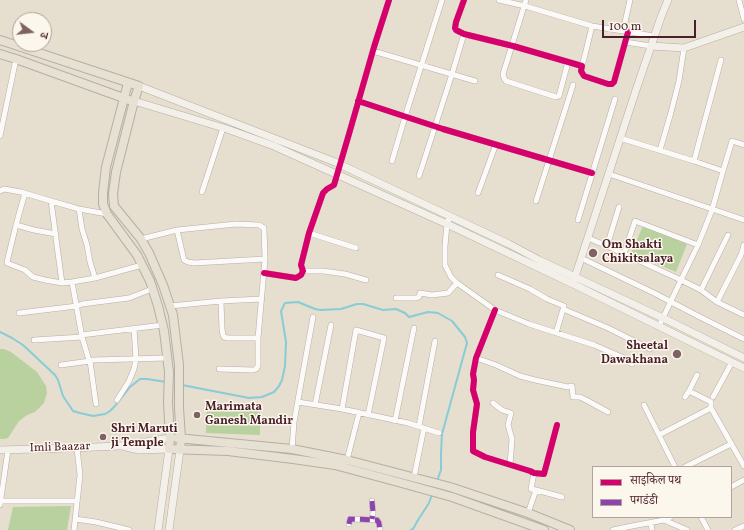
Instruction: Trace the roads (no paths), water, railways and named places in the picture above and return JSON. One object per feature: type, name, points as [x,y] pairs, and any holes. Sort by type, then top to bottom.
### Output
[{"type":"main road","points":[[573,284],[654,36],[668,0]]},
{"type":"main road","points":[[651,46],[684,48],[744,27]]},
{"type":"main road","points":[[0,40],[139,86],[340,164],[744,358]]},
{"type":"main road","points":[[0,54],[124,98],[223,128],[274,146],[447,224],[744,368]]},
{"type":"main road","points":[[128,83],[106,167],[103,204],[107,214],[137,255],[142,265],[158,306],[163,325],[169,380],[168,402],[170,438],[158,530]]},
{"type":"main road","points":[[139,86],[116,172],[113,194],[114,206],[141,239],[149,253],[163,285],[173,315],[179,364],[181,438],[169,530]]},
{"type":"main road","points":[[691,342],[695,334]]},
{"type":"main road","points":[[120,446],[170,438],[181,438],[292,449],[347,460],[450,487],[528,513],[570,530]]},
{"type":"main road","points":[[120,446],[139,450],[169,449],[228,451],[321,463],[452,497],[544,530]]},
{"type":"main road","name":"Imli Baazar","points":[[0,450],[120,446]]},
{"type":"street","points":[[303,271],[301,265],[309,233],[323,193],[334,185],[388,0]]},
{"type":"street","points":[[392,161],[442,0]]},
{"type":"street","points":[[464,0],[456,22],[456,30],[464,34],[513,46],[582,66]]},
{"type":"street","points":[[499,0],[525,6],[592,26],[654,36]]},
{"type":"street","points":[[526,0],[513,46],[503,74],[506,81],[556,97],[558,96],[568,62]]},
{"type":"street","points":[[592,26],[581,71],[584,76],[612,84],[614,82],[625,42],[630,0]]},
{"type":"street","points":[[739,0],[744,19]]},
{"type":"street","points":[[419,176],[464,34]]},
{"type":"street","points":[[625,42],[651,46]]},
{"type":"street","points":[[660,150],[679,81],[684,48]]},
{"type":"street","points":[[373,51],[475,81]]},
{"type":"street","points":[[0,136],[16,59]]},
{"type":"street","points":[[694,161],[721,60]]},
{"type":"street","points":[[536,201],[573,85]]},
{"type":"street","points":[[578,220],[615,99]]},
{"type":"street","points":[[358,101],[435,126],[592,173]]},
{"type":"street","points":[[202,192],[223,128]]},
{"type":"street","points":[[620,138],[723,171]]},
{"type":"street","points":[[659,326],[698,245],[712,210],[732,141],[744,145]]},
{"type":"street","points":[[478,193],[496,144]]},
{"type":"street","points":[[609,174],[744,220]]},
{"type":"street","points":[[0,191],[4,189],[25,193],[51,202],[107,214]]},
{"type":"street","points":[[25,193],[7,264],[25,270],[33,277],[62,283],[95,278],[142,265]]},
{"type":"street","points":[[51,202],[62,283]]},
{"type":"street","points":[[607,246],[619,207]]},
{"type":"street","points":[[79,209],[82,229],[95,278]]},
{"type":"street","points":[[450,216],[447,224],[444,246],[445,265],[451,277],[457,283],[495,310],[529,324],[594,345],[624,358],[632,364]]},
{"type":"street","points":[[624,254],[635,221],[698,245]]},
{"type":"street","points":[[141,239],[177,230],[236,224],[259,225],[264,228],[265,259],[258,338],[258,366],[253,370],[219,370]]},
{"type":"street","points":[[16,225],[56,234]]},
{"type":"street","points":[[177,230],[184,260],[188,262],[194,263],[265,259]]},
{"type":"street","points":[[309,233],[356,248]]},
{"type":"street","points":[[701,290],[728,234]]},
{"type":"street","points":[[588,238],[681,280],[701,290],[717,302],[744,314]]},
{"type":"street","points":[[717,302],[743,256],[744,245]]},
{"type":"street","points":[[581,258],[744,338]]},
{"type":"street","points":[[264,273],[296,278],[301,275],[303,271]]},
{"type":"street","points":[[303,271],[323,271],[346,274],[366,280]]},
{"type":"street","points":[[498,275],[564,306],[556,332]]},
{"type":"street","points":[[72,282],[82,336],[90,361],[96,404]]},
{"type":"street","points":[[396,298],[416,298],[419,297],[420,293],[432,295],[448,293],[457,283]]},
{"type":"street","points":[[19,313],[129,298],[152,289]]},
{"type":"street","points":[[170,306],[262,299]]},
{"type":"street","points":[[221,301],[222,329],[224,337],[258,338]]},
{"type":"street","points":[[563,309],[608,328],[650,349]]},
{"type":"street","points":[[495,310],[476,358],[473,374],[473,390],[477,404],[473,432],[473,451],[485,457],[534,473],[544,474],[557,424]]},
{"type":"street","points":[[292,449],[294,422],[313,317]]},
{"type":"street","points":[[34,340],[82,336],[163,325]]},
{"type":"street","points":[[315,405],[331,325]]},
{"type":"street","points":[[117,400],[129,381],[134,369],[136,359],[134,328]]},
{"type":"street","points":[[395,421],[414,328]]},
{"type":"street","points":[[342,409],[356,330],[384,338],[368,415]]},
{"type":"street","points":[[419,426],[435,342]]},
{"type":"street","points":[[61,365],[107,359],[167,358]]},
{"type":"street","points":[[476,358],[520,376],[568,387],[572,386],[573,397],[588,401],[608,412]]},
{"type":"street","points":[[713,397],[732,362]]},
{"type":"street","points":[[685,397],[697,375]]},
{"type":"street","points":[[689,390],[711,402],[711,408],[744,466]]},
{"type":"street","points":[[298,402],[342,409],[419,426],[439,433]]},
{"type":"street","points":[[493,403],[502,410],[511,413],[508,425],[512,439],[510,465]]},
{"type":"street","points":[[644,405],[674,466]]},
{"type":"street","points":[[659,435],[711,408]]},
{"type":"street","points":[[347,460],[359,413]]},
{"type":"street","points":[[414,477],[424,428]]},
{"type":"street","points":[[687,466],[731,444]]},
{"type":"street","points":[[74,530],[80,475],[77,448]]},
{"type":"street","points":[[8,450],[0,503],[77,501]]},
{"type":"street","points":[[534,473],[531,489],[562,496]]},
{"type":"street","points":[[732,486],[744,480]]},
{"type":"street","points":[[528,513],[536,490]]},
{"type":"street","points":[[372,501],[372,519]]},
{"type":"street","points":[[75,518],[129,530]]},
{"type":"street","points":[[613,530],[668,518]]},
{"type":"street","points":[[702,518],[708,530]]},
{"type":"street","points":[[349,524],[350,519],[372,519],[377,520],[380,530]]},
{"type":"street","points":[[664,520],[687,530]]},
{"type":"street","points":[[650,523],[652,530]]},
{"type":"street","points":[[735,530],[744,526]]},
{"type":"waterway","points":[[182,385],[249,398],[262,397],[274,392],[282,380],[285,366],[286,342],[281,311],[285,303],[298,302],[321,310],[341,309],[357,304],[363,304],[383,310],[396,309],[405,313],[409,317],[428,312],[438,313],[452,321],[465,337],[467,343],[442,434],[441,470],[437,481]]},
{"type":"waterway","points":[[0,332],[23,345],[55,375],[63,396],[73,411],[93,416],[105,414],[110,411],[130,387],[140,379],[166,382]]},
{"type":"waterway","points":[[411,530],[429,503],[432,494]]},
{"type":"place","name":"Om Shakti Chikitsalaya","points":[[593,253]]},
{"type":"place","name":"Sheetal Dawakhana","points":[[677,354]]},
{"type":"place","name":"Marimata Ganesh Mandir","points":[[197,415]]},
{"type":"place","name":"Shri Maruti ji Temple","points":[[103,437]]}]
